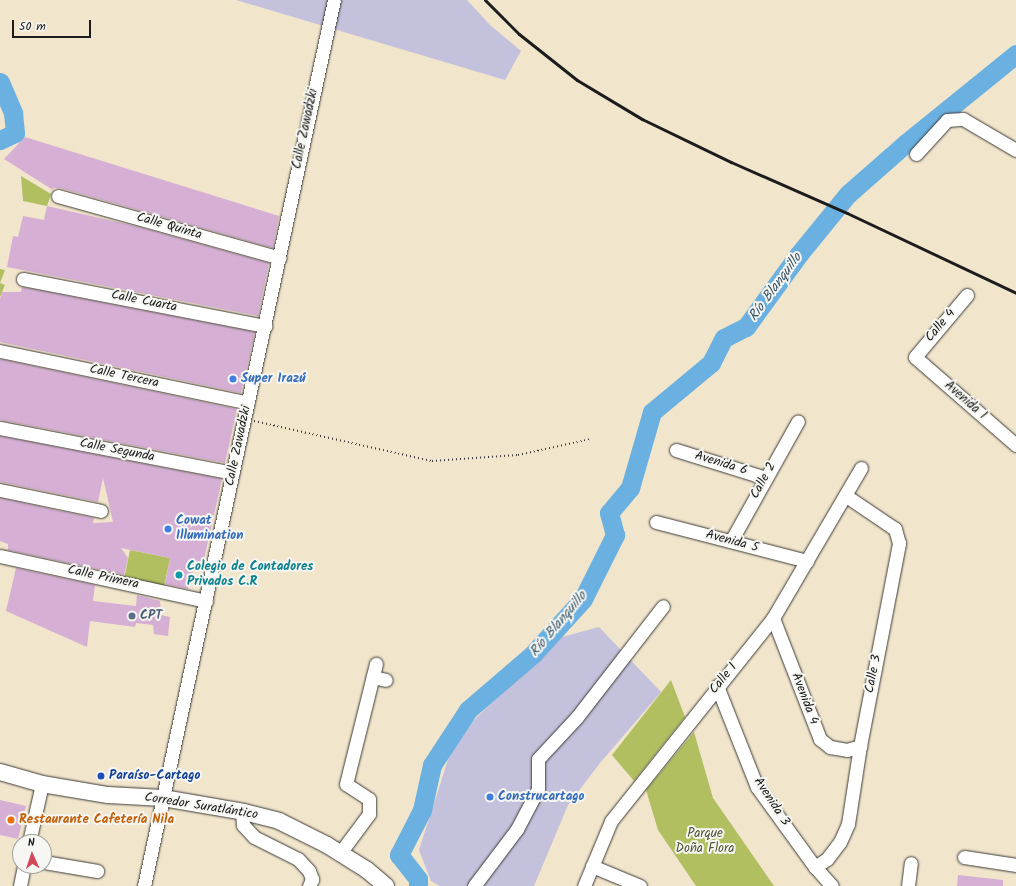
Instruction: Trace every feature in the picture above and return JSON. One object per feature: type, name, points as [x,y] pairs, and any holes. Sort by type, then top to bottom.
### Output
[{"type":"main road","name":"Corredor Suratlántico","points":[[0,772],[42,784],[108,795],[163,798],[242,812],[279,821],[340,853],[367,870],[386,886]]},
{"type":"street","name":"Calle Zawadzki","points":[[144,886],[280,258],[334,0]]},
{"type":"street","points":[[916,154],[947,120],[963,119],[1016,150]]},
{"type":"street","name":"Calle Quinta","points":[[58,196],[280,258]]},
{"type":"street","name":"Calle Cuarta","points":[[23,279],[265,326]]},
{"type":"street","name":"Calle 4","points":[[915,357],[967,295]]},
{"type":"street","name":"Calle Tercera","points":[[0,351],[248,403]]},
{"type":"street","name":"Avenida 1","points":[[915,357],[1016,444]]},
{"type":"street","name":"Calle 2","points":[[731,541],[798,421]]},
{"type":"street","name":"Calle Segunda","points":[[0,428],[233,473]]},
{"type":"street","name":"Avenida 6","points":[[676,450],[766,478]]},
{"type":"street","name":"Calle 1","points":[[584,886],[611,821],[774,618],[861,468]]},
{"type":"street","points":[[0,490],[101,511]]},
{"type":"street","name":"Calle 3","points":[[815,867],[827,859],[840,842],[848,824],[860,746],[899,543],[895,529],[845,496]]},
{"type":"street","name":"Avenida 5","points":[[656,522],[807,561]]},
{"type":"street","name":"Calle Primera","points":[[0,556],[206,601]]},
{"type":"street","points":[[474,886],[518,830],[538,789],[538,759],[577,717],[663,606]]},
{"type":"street","name":"Avenida 4","points":[[774,618],[820,740],[830,747],[847,750],[860,746]]},
{"type":"street","points":[[340,853],[369,814],[369,800],[346,784],[376,664]]},
{"type":"street","points":[[373,677],[386,680]]},
{"type":"street","name":"Avenida 3","points":[[718,686],[757,787],[815,867],[832,886]]},
{"type":"street","points":[[31,834],[42,784]]},
{"type":"street","points":[[242,812],[243,824],[254,836],[298,859],[309,871],[312,879],[309,886]]},
{"type":"street","points":[[964,856],[1016,866]]},
{"type":"street","points":[[52,863],[97,871]]},
{"type":"street","points":[[908,886],[911,863]]},
{"type":"street","points":[[592,866],[640,886]]},
{"type":"street","points":[[20,886],[22,874]]},
{"type":"path","points":[[245,419],[432,461],[518,455],[591,439]]},
{"type":"shaded area","points":[[236,0],[467,0],[490,25],[521,51],[505,80]]},
{"type":"shaded area","points":[[599,627],[661,692],[600,763],[568,805],[534,886],[440,886],[431,881],[419,850],[455,738],[562,637]]},
{"type":"green space","points":[[21,176],[51,194],[47,206],[23,201]]},
{"type":"green space","points":[[0,269],[5,270],[0,283]]},
{"type":"green space","points":[[0,283],[5,285],[0,297]]},
{"type":"green space","points":[[130,550],[170,558],[164,587],[124,579]]},
{"type":"green space","points":[[671,680],[685,717],[634,781],[612,755]]},
{"type":"green space","name":"Parque Doña Flora","points":[[694,732],[713,798],[774,886],[696,886],[658,830],[646,790]]},
{"type":"building","points":[[25,137],[279,216],[273,248],[60,188],[53,188],[53,190],[4,159]]},
{"type":"building","points":[[47,206],[135,226],[269,263],[258,316],[7,267],[13,236],[18,237],[23,216],[44,220]]},
{"type":"building","points":[[22,287],[255,332],[241,393],[0,342],[0,299],[2,292],[21,292]]},
{"type":"building","points":[[0,359],[237,409],[225,463],[0,420]]},
{"type":"building","points":[[0,436],[222,479],[203,564],[195,563],[188,589],[165,584],[170,558],[121,548],[128,558],[124,575],[8,550],[8,544],[0,541],[0,498],[94,518],[93,523],[113,522],[103,478],[98,502],[0,482]]},
{"type":"building","points":[[16,568],[95,585],[93,601],[136,606],[137,595],[160,601],[161,615],[170,617],[168,636],[154,634],[153,625],[136,623],[135,627],[90,621],[87,647],[6,611]]},
{"type":"building","name":"Restaurante Cafetería Nila","points":[[0,800],[26,806],[19,834],[12,834],[12,838],[0,835]]},
{"type":"building","points":[[958,875],[1003,880],[1003,886],[957,886]]},
{"type":"waterway","name":"Río Blanquillo","points":[[418,886],[418,879],[399,855],[422,810],[432,765],[468,710],[533,654],[583,599],[615,535],[609,513],[630,488],[652,412],[711,363],[724,338],[746,327],[799,254],[848,194],[905,144],[1016,54]]},
{"type":"waterway","points":[[0,82],[13,113],[15,133],[0,140]]},
{"type":"railway","points":[[485,0],[519,34],[577,80],[642,119],[731,162],[847,213],[1016,293]]},
{"type":"place","name":"Super Irazú","points":[[233,379]]},
{"type":"place","name":"Cowat Illumination","points":[[168,529]]},
{"type":"place","name":"Colegio de Contadores Privados C.R","points":[[179,575]]},
{"type":"place","name":"CPT","points":[[132,616]]},
{"type":"place","name":"Paraíso-Cartago","points":[[101,776]]},
{"type":"place","name":"Construcartago","points":[[490,797]]},
{"type":"place","name":"Restaurante Cafetería Nila","points":[[11,820]]}]
